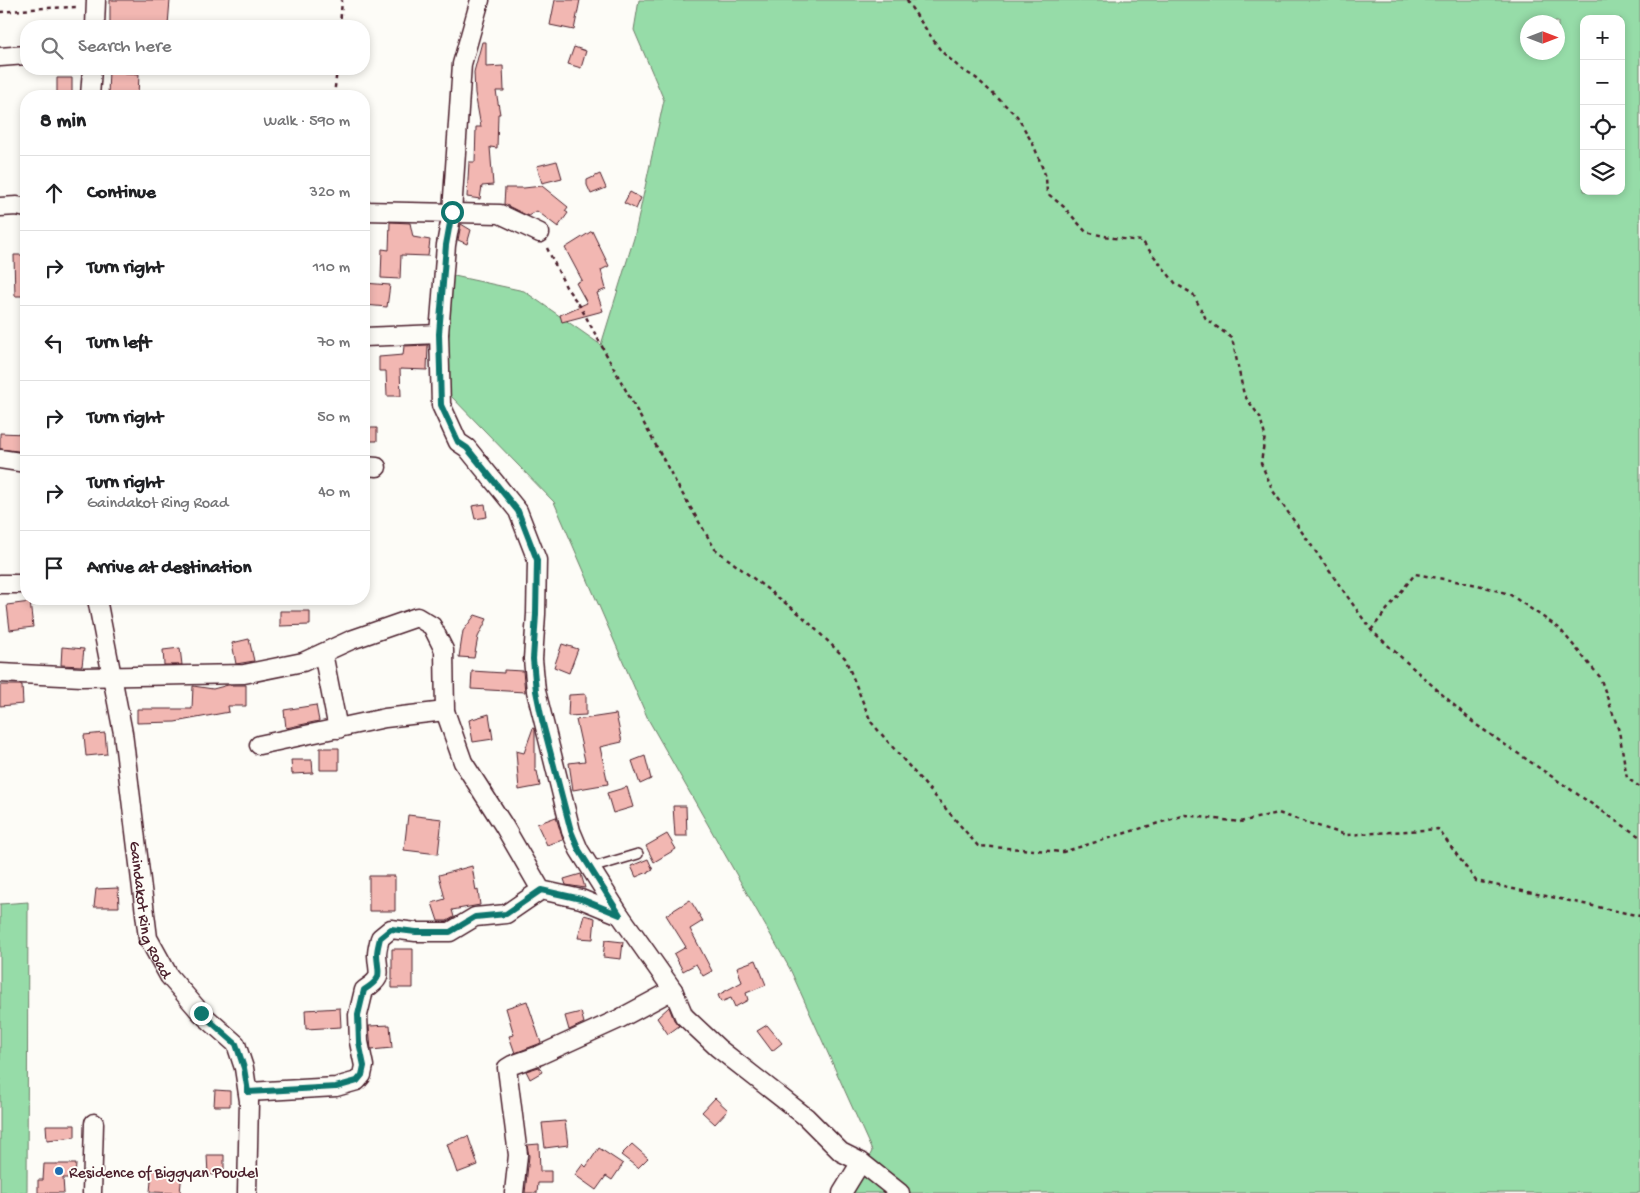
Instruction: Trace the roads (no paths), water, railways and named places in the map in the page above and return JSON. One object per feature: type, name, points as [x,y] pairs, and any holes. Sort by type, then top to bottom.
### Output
[{"type":"street","points":[[480,0],[462,64],[452,212],[446,245],[439,334],[441,405],[458,442],[467,448],[518,511],[537,560],[533,659],[536,691],[571,831],[579,850],[620,915],[673,990],[684,1016],[750,1074],[806,1117],[841,1152],[861,1162],[900,1193]]},
{"type":"street","points":[[95,20],[96,3]]},
{"type":"street","points":[[0,57],[20,55]]},
{"type":"street","points":[[90,90],[92,75]]},
{"type":"street","points":[[0,207],[20,207]]},
{"type":"street","points":[[370,211],[500,214],[540,233]]},
{"type":"street","points":[[370,337],[439,334]]},
{"type":"street","points":[[0,459],[20,462]]},
{"type":"street","points":[[0,584],[20,584]]},
{"type":"street","name":"Gaindakot Ring Road","points":[[98,605],[123,733],[148,938],[169,976],[201,1013],[236,1044],[244,1068],[249,1100],[248,1193]]},
{"type":"street","points":[[0,673],[82,677],[244,674],[303,662],[350,640],[417,617],[432,626],[444,650],[445,711],[463,762],[504,826],[541,890]]},
{"type":"street","points":[[323,652],[338,728]]},
{"type":"street","points":[[260,746],[385,718],[445,711]]},
{"type":"street","points":[[248,1092],[336,1087],[357,1081],[362,1075],[364,1066],[359,1042],[358,1015],[364,990],[375,983],[380,972],[377,953],[380,938],[391,929],[416,932],[450,932],[475,917],[506,914],[541,890],[581,899],[620,915]]},
{"type":"street","points":[[514,1193],[518,1155],[507,1068],[619,1019],[673,990]]},
{"type":"street","points":[[92,1193],[94,1123]]},
{"type":"street","points":[[842,1193],[861,1162]]},
{"type":"lane","points":[[591,868],[638,854]]},
{"type":"place","name":"Residence of Biggyan Poudel","points":[[59,1171]]}]
